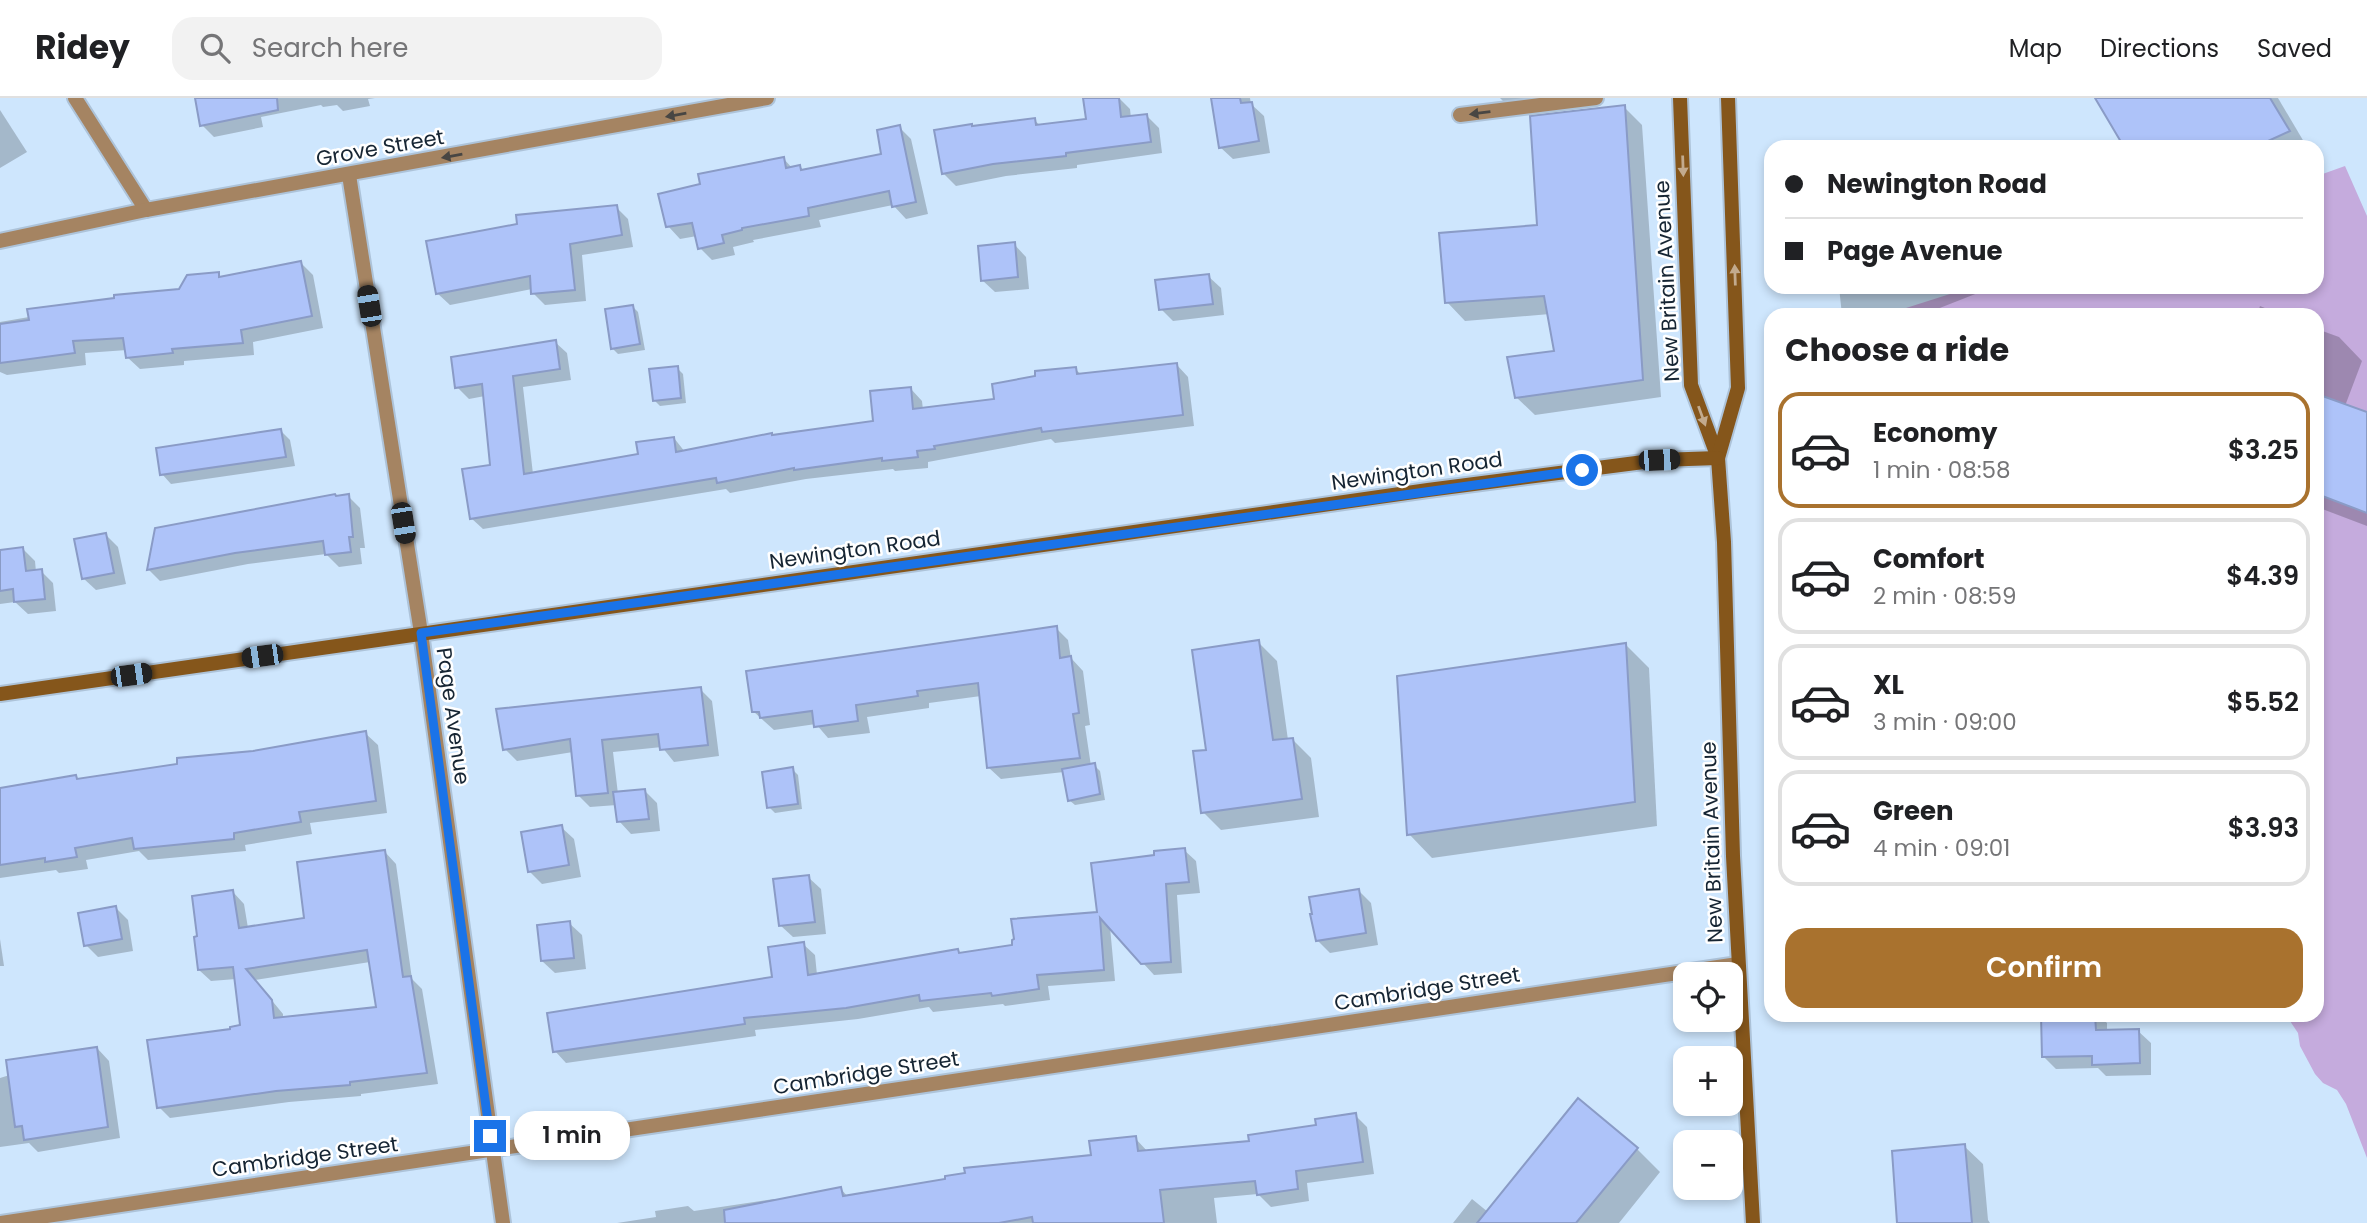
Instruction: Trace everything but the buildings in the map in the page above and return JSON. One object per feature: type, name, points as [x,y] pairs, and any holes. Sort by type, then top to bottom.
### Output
[{"type":"main road","name":"New Britain Avenue","points":[[1680,98],[1691,385],[1718,458],[1724,542],[1738,962]]},
{"type":"main road","name":"New Britain Avenue","points":[[1718,458],[1738,388],[1728,98]]},
{"type":"main road","name":"Newington Road","points":[[0,694],[1428,490],[1659,460],[1718,458]]},
{"type":"main road","name":"New Britain Avenue","points":[[1742,1032],[1753,1223]]},
{"type":"street","points":[[75,98],[146,210]]},
{"type":"street","name":"Grove Street","points":[[0,241],[146,210],[767,98]]},
{"type":"street","points":[[1460,115],[1594,98]]},
{"type":"street","name":"Page Avenue","points":[[349,175],[421,633],[503,1223]]},
{"type":"street","name":"Cambridge Street","points":[[0,1223],[1673,974]]},
{"type":"shaded area","points":[[2345,166],[2367,216],[2367,1158],[2346,1104],[2337,1090],[2323,1083],[2315,1074],[2291,1022],[2324,1022],[2324,308],[1906,308],[1950,294],[2324,294],[2324,174]]},
{"type":"route","points":[[490,1136],[421,633],[1582,470]]}]
